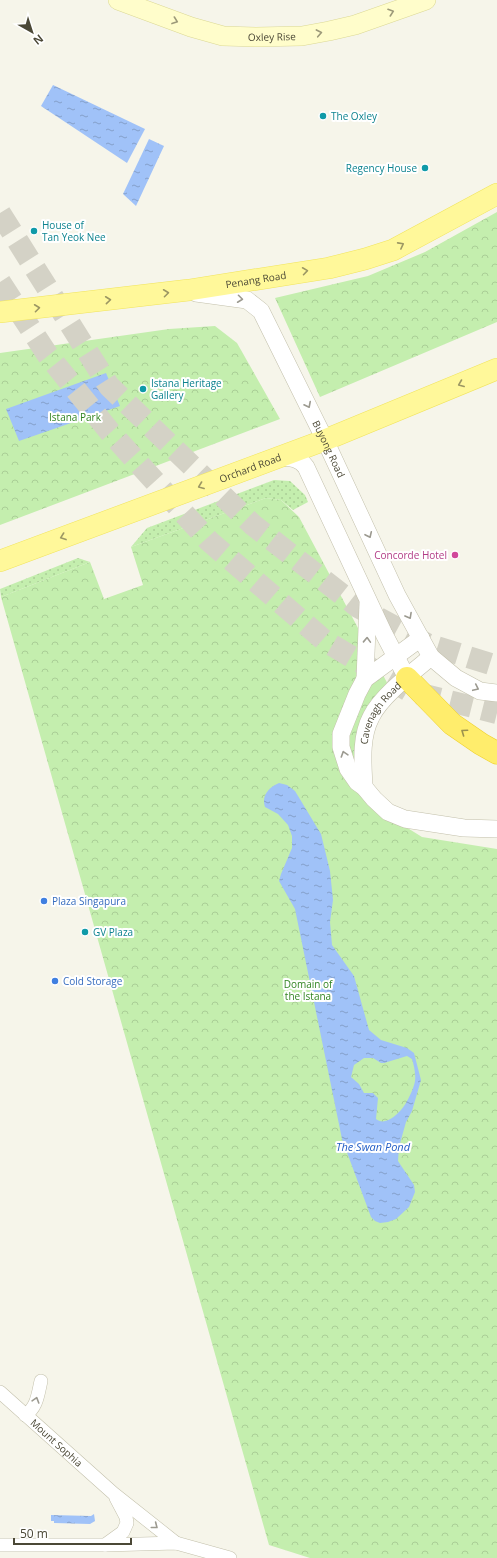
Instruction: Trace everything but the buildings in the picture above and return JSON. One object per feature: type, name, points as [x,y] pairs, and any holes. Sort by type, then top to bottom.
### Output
[{"type":"highway","points":[[407,678],[452,724],[497,753]]},
{"type":"main road","name":"Oxley Rise","points":[[118,0],[197,29],[223,36],[256,37],[302,36],[329,31],[355,25],[426,0]]},
{"type":"main road","name":"Penang Road","points":[[0,312],[189,290],[329,268],[365,259],[392,250],[497,194]]},
{"type":"main road","points":[[471,208],[497,206]]},
{"type":"main road","name":"Orchard Road","points":[[0,561],[325,440],[497,369]]},
{"type":"street","name":"Buyong Road","points":[[189,290],[192,293],[247,300],[261,311],[325,440],[397,595],[431,657],[456,678],[480,691],[497,692]]},
{"type":"street","points":[[277,457],[298,459],[306,467],[368,600],[407,678]]},
{"type":"street","points":[[365,679],[368,600]]},
{"type":"street","points":[[420,638],[395,655],[365,679],[357,694],[341,734],[341,747],[348,769],[357,782],[364,786],[374,799],[388,812],[405,819],[464,828],[497,829]]},
{"type":"street","name":"Cavenagh Road","points":[[364,786],[364,741],[371,718],[376,708],[431,657]]},
{"type":"street","points":[[25,1415],[31,1411],[36,1403],[41,1381]]},
{"type":"street","name":"Mount Sophia","points":[[0,1392],[113,1493],[176,1543]]},
{"type":"street","name":"Mount Sophia","points":[[105,1545],[123,1532],[127,1523],[122,1508],[113,1493]]},
{"type":"street","points":[[0,1545],[176,1543],[230,1558]]},
{"type":"green space","points":[[497,212],[497,322],[320,397],[275,298],[368,276],[425,252]]},
{"type":"green space","name":"Istana Park","points":[[215,326],[237,343],[280,419],[0,525],[0,353],[169,329]]},
{"type":"green space","points":[[274,480],[290,481],[305,495],[308,502],[293,510],[281,500],[266,498],[131,547],[147,528]]},
{"type":"green space","name":"Domain of the Istana","points":[[266,498],[281,500],[299,517],[392,692],[362,732],[377,809],[422,837],[497,849],[497,1558],[310,1558],[269,1545],[1,597],[90,562],[104,599],[143,585],[131,547]]},
{"type":"green space","points":[[78,558],[90,562],[1,597],[0,589]]},
{"type":"water","points":[[53,85],[145,129],[127,163],[41,106]]},
{"type":"water","points":[[149,139],[164,146],[136,206],[123,194]]},
{"type":"water","points":[[106,373],[120,406],[19,441],[6,409]]},
{"type":"water","name":"The Swan Pond","points":[[279,783],[287,785],[295,791],[321,834],[330,871],[333,900],[330,922],[332,945],[354,976],[369,1030],[381,1040],[407,1048],[414,1053],[421,1080],[412,1111],[406,1122],[399,1147],[398,1161],[414,1185],[415,1192],[409,1207],[396,1219],[388,1222],[380,1223],[371,1217],[342,1139],[295,909],[279,881],[292,848],[292,836],[288,825],[278,814],[265,807],[264,803],[267,792]],"holes":[[[407,1056],[412,1059],[415,1070],[415,1081],[405,1105],[394,1117],[389,1120],[380,1121],[376,1119],[378,1098],[373,1093],[364,1093],[359,1084],[351,1077],[354,1065],[364,1058],[373,1058],[381,1063]]]},
{"type":"water","points":[[94,1514],[95,1521],[90,1524],[54,1523],[54,1521],[51,1521],[51,1515],[91,1516]]},
{"type":"tunnel","points":[[0,213],[109,386],[253,525],[358,607],[427,644],[497,666]]},
{"type":"tunnel","points":[[0,282],[47,354],[110,432],[209,541],[325,641],[409,691],[497,713]]},
{"type":"place","name":"The Oxley","points":[[323,116]]},
{"type":"place","name":"Regency House","points":[[425,168]]},
{"type":"place","name":"House of Tan Yeok Nee","points":[[34,231]]},
{"type":"place","name":"Istana Heritage Gallery","points":[[143,389]]},
{"type":"place","name":"Concorde Hotel","points":[[455,555]]},
{"type":"place","name":"Plaza Singapura","points":[[44,901]]},
{"type":"place","name":"GV Plaza","points":[[85,932]]},
{"type":"place","name":"Cold Storage","points":[[55,981]]}]
